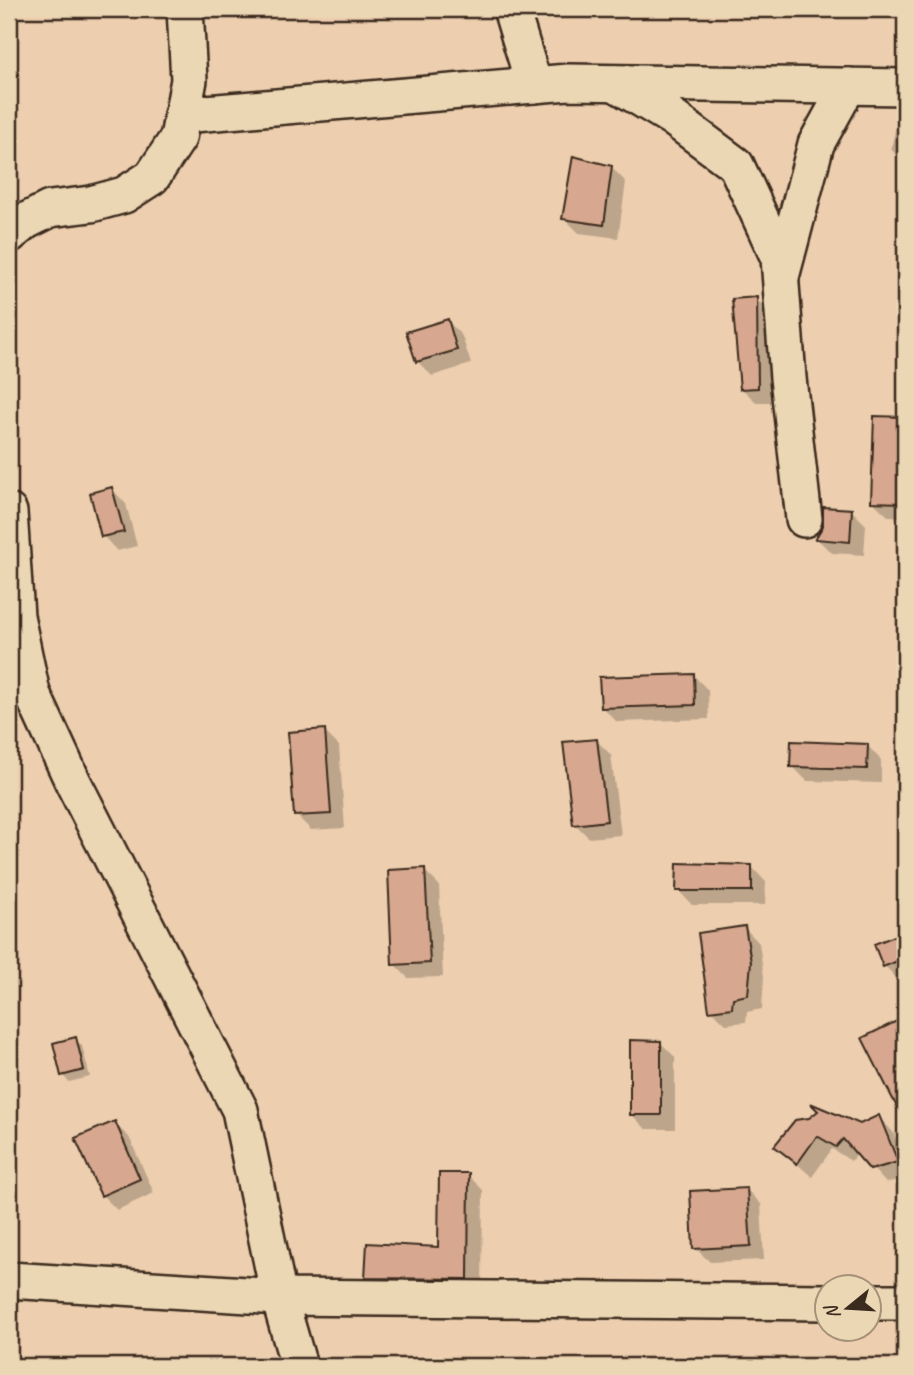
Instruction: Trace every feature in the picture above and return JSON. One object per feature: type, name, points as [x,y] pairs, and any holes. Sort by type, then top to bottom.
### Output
[{"type":"street","points":[[9,235],[26,221],[50,209],[91,204],[124,195],[152,177],[178,138],[183,115],[189,80],[185,9]]},
{"type":"street","points":[[511,9],[534,85]]},
{"type":"street","points":[[183,115],[568,82],[905,85]]},
{"type":"street","points":[[615,83],[673,118],[736,165],[779,258],[788,378],[804,519]]},
{"type":"street","points":[[781,277],[816,144],[848,86]]},
{"type":"street","points":[[9,512],[16,616],[32,693],[74,784],[240,1110],[279,1297],[299,1366]]},
{"type":"street","points":[[9,1280],[279,1297],[813,1302]]},
{"type":"street","points":[[883,1302],[905,1303]]},
{"type":"building","points":[[573,156],[612,166],[604,225],[562,219]]},
{"type":"building","points":[[757,297],[758,388],[740,389],[732,299]]},
{"type":"building","points":[[448,319],[457,350],[416,362],[406,332]]},
{"type":"building","points":[[874,416],[905,417],[902,503],[871,502]]},
{"type":"building","points":[[112,487],[124,532],[101,537],[90,493]]},
{"type":"building","points":[[823,507],[852,509],[850,542],[815,539],[823,526]]},
{"type":"building","points":[[694,674],[695,705],[601,708],[599,677]]},
{"type":"building","points":[[325,729],[331,814],[294,816],[288,732]]},
{"type":"building","points":[[597,739],[607,821],[573,825],[563,742]]},
{"type":"building","points":[[791,741],[868,744],[867,769],[790,767]]},
{"type":"building","points":[[677,863],[752,865],[752,891],[676,891]]},
{"type":"building","points":[[425,868],[430,963],[392,965],[388,870]]},
{"type":"building","points":[[745,926],[751,962],[748,995],[733,998],[732,1008],[709,1011],[698,933]]},
{"type":"building","points":[[905,932],[905,958],[883,967],[874,944]]},
{"type":"building","points":[[905,1017],[905,1123],[862,1038]]},
{"type":"building","points":[[76,1037],[84,1070],[61,1076],[53,1043]]},
{"type":"building","points":[[630,1040],[661,1041],[661,1115],[630,1115]]},
{"type":"building","points":[[810,1103],[860,1124],[879,1115],[898,1162],[870,1170],[843,1139],[836,1147],[817,1136],[797,1164],[774,1146],[795,1120],[809,1118],[818,1111]]},
{"type":"building","points":[[115,1121],[140,1179],[101,1196],[75,1138]]},
{"type":"building","points":[[439,1173],[469,1173],[468,1279],[365,1278],[367,1243],[438,1247]]},
{"type":"building","points":[[747,1188],[751,1246],[693,1249],[690,1191]]}]
